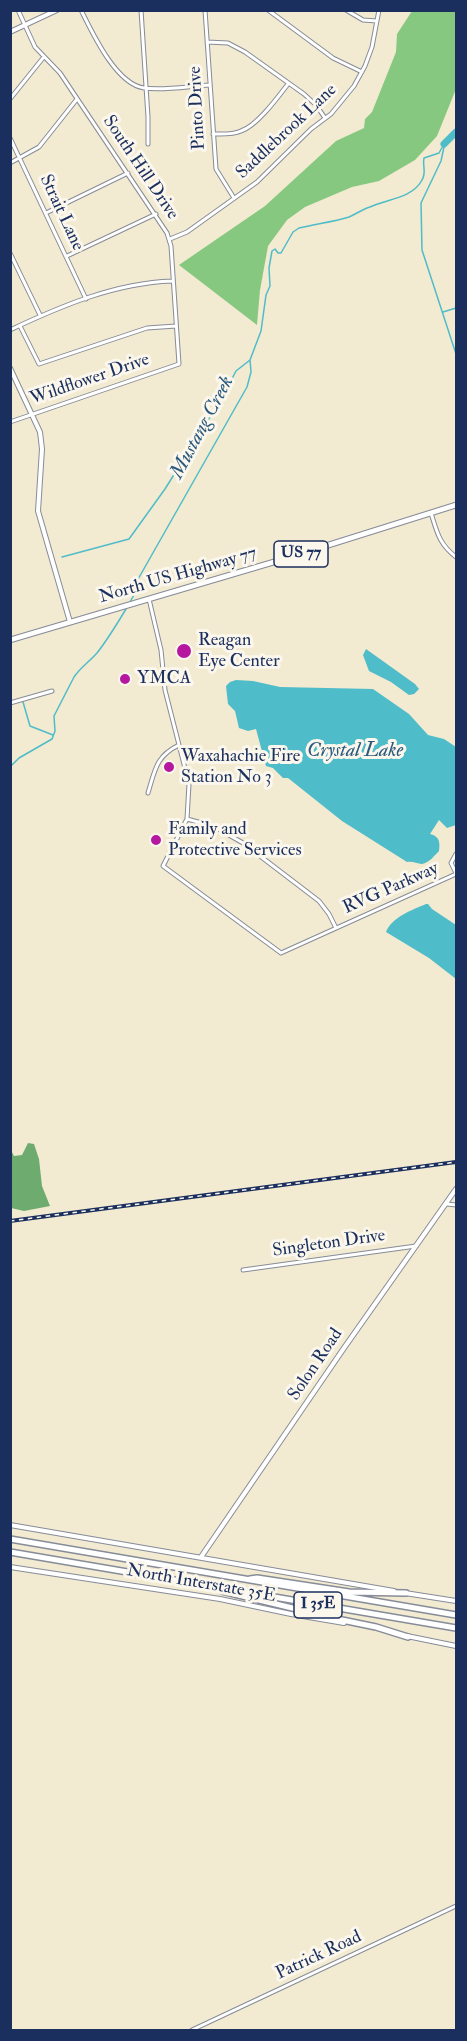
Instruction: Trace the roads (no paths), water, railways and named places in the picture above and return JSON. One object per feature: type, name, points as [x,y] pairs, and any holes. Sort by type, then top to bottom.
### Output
[{"type":"highway","name":"I 35E","points":[[10,1539],[456,1615]]},
{"type":"highway","name":"I 35E","points":[[10,1552],[456,1628]]},
{"type":"highway","points":[[244,1580],[256,1578],[349,1592],[406,1593]]},
{"type":"highway","points":[[180,1581],[376,1627],[408,1637]]},
{"type":"main road","name":"North US Highway 77","points":[[10,640],[456,505]]},
{"type":"street","name":"South Hill Drive","points":[[18,10],[33,43],[43,58],[57,70],[156,214],[170,239],[179,364]]},
{"type":"street","points":[[10,32],[57,10]]},
{"type":"street","points":[[81,10],[94,37],[119,74],[131,84],[146,89],[210,85]]},
{"type":"street","points":[[141,10],[148,144]]},
{"type":"street","name":"Pinto Drive","points":[[205,10],[216,169],[234,198]]},
{"type":"street","points":[[268,10],[333,58],[362,72]]},
{"type":"street","points":[[346,10],[363,20],[377,21]]},
{"type":"street","name":"Saddlebrook Lane","points":[[170,239],[193,228],[268,172],[344,98],[362,72],[372,47],[378,10]]},
{"type":"street","points":[[207,42],[228,43],[244,52],[316,105],[325,118]]},
{"type":"street","points":[[10,99],[43,58]]},
{"type":"street","points":[[213,134],[243,131],[274,102],[288,84]]},
{"type":"street","points":[[10,163],[39,147],[77,99]]},
{"type":"street","name":"Strait Lane","points":[[10,138],[86,299]]},
{"type":"street","points":[[46,213],[128,173]]},
{"type":"street","points":[[67,256],[156,214]]},
{"type":"street","points":[[10,253],[40,315]]},
{"type":"street","points":[[10,330],[40,315],[131,284],[172,280]]},
{"type":"street","points":[[20,326],[39,364],[147,328],[176,326]]},
{"type":"street","name":"Wildflower Drive","points":[[10,422],[179,364]]},
{"type":"street","points":[[10,368],[40,432],[42,443],[38,511],[70,622]]},
{"type":"street","points":[[431,513],[445,548],[456,556]]},
{"type":"street","points":[[146,600],[161,650],[165,690],[189,784],[187,819],[213,826],[243,843],[319,901],[336,928]]},
{"type":"street","points":[[10,703],[52,690]]},
{"type":"street","points":[[148,793],[160,759],[164,753],[179,746]]},
{"type":"street","name":"RVG Parkway","points":[[187,819],[163,866],[281,953],[456,873]]},
{"type":"street","points":[[456,854],[451,863],[456,873]]},
{"type":"street","name":"Solon Road","points":[[201,1557],[456,1189]]},
{"type":"street","points":[[447,1203],[456,1206]]},
{"type":"street","name":"Singleton Drive","points":[[243,1270],[418,1246]]},
{"type":"street","name":"North Interstate 35E","points":[[10,1526],[456,1601]]},
{"type":"street","name":"North Interstate 35E","points":[[10,1567],[220,1599],[456,1646]]},
{"type":"street","name":"Patrick Road","points":[[192,2031],[456,1906]]},
{"type":"water","points":[[366,649],[419,689],[409,695],[391,682],[369,671],[363,655]]},
{"type":"water","name":"Crystal Lake","points":[[236,680],[280,687],[373,689],[409,714],[428,735],[444,739],[456,747],[456,825],[447,828],[439,820],[430,834],[439,840],[439,851],[432,859],[420,864],[407,862],[342,821],[288,778],[283,778],[273,768],[266,766],[256,729],[248,731],[239,728],[235,711],[228,704],[226,686]]},
{"type":"water","points":[[426,904],[456,925],[456,979],[429,958],[386,932],[398,918]]},
{"type":"waterway","name":"Mustang Creek","points":[[444,144],[456,132]]},
{"type":"waterway","name":"Mustang Creek","points":[[130,602],[137,581],[247,387],[251,372],[250,360],[261,331],[266,295],[270,286],[269,268],[272,251],[275,249],[281,253],[293,232],[299,228],[349,217],[412,191],[423,177],[424,158],[439,153],[444,144]]},
{"type":"waterway","points":[[444,147],[441,161],[421,203],[422,250],[456,354]]},
{"type":"waterway","points":[[443,312],[456,308]]},
{"type":"waterway","points":[[62,557],[129,539],[165,489],[236,371],[250,360]]},
{"type":"waterway","name":"Mustang Creek","points":[[10,767],[19,758],[52,739],[55,731],[54,716],[74,677],[97,653],[126,609]]},
{"type":"waterway","points":[[23,702],[30,726],[53,735]]},
{"type":"railway","points":[[10,1221],[456,1162]]},
{"type":"place","name":"Reagan Eye Center","points":[[184,651]]},
{"type":"place","name":"YMCA","points":[[125,679]]},
{"type":"place","name":"Waxahachie Fire Station No 3","points":[[169,767]]},
{"type":"place","name":"Family and Protective Services","points":[[156,840]]}]
